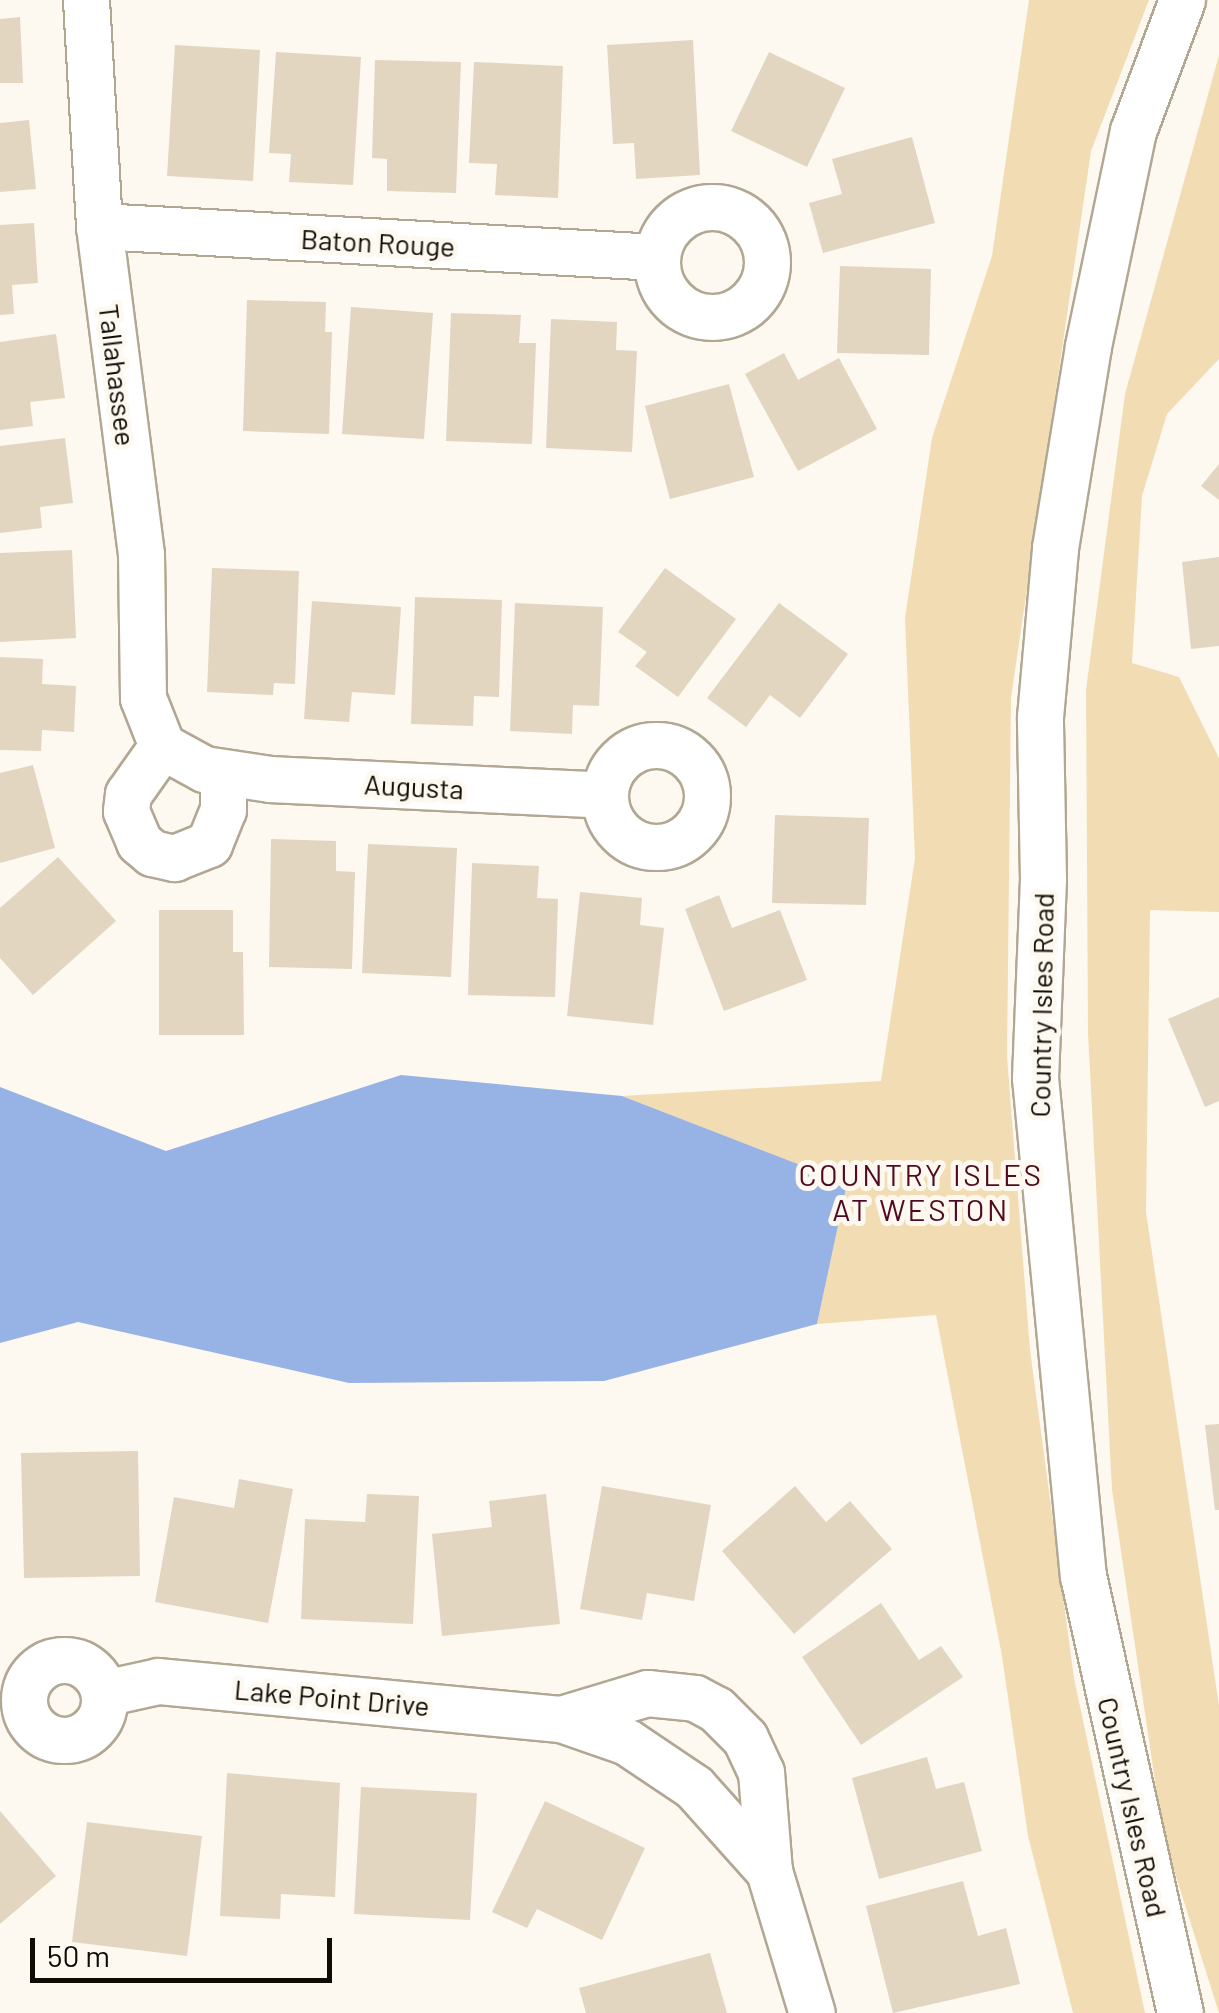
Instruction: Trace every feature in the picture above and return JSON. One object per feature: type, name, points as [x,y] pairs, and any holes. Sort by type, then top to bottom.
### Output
[{"type":"street","name":"Tallahassee","points":[[86,0],[99,226],[141,554],[143,698],[162,746]]},
{"type":"street","name":"Country Isles Road","points":[[1180,2013],[1083,1577],[1035,1078],[1043,880],[1040,717],[1055,548],[1134,131],[1182,0]]},
{"type":"street","name":"Baton Rouge","points":[[99,226],[657,257]]},
{"type":"street","points":[[162,746],[223,774],[223,810],[209,844],[174,858],[152,853],[139,842],[126,811],[128,794],[162,746]]},
{"type":"street","name":"Augusta","points":[[223,774],[604,795]]},
{"type":"street","name":"Lake Point Drive","points":[[104,1692],[158,1681],[562,1719],[660,1760],[718,1811],[769,1871]]},
{"type":"street","name":"Lake Point Drive","points":[[562,1719],[647,1692],[696,1698],[716,1708],[746,1738],[761,1772],[769,1871],[812,2013]]},
{"type":"shaded area","points":[[1029,0],[1149,0],[1091,151],[1011,698],[1007,1056],[1030,1350],[1074,1678],[1145,2013],[1073,2013],[1028,1836],[1002,1656],[936,1315],[817,1324],[846,1183],[622,1096],[881,1081],[915,858],[905,618],[932,438],[992,256]]},
{"type":"shaded area","points":[[1219,55],[1219,359],[1167,414],[1142,496],[1132,663],[1179,677],[1219,758],[1219,912],[1150,910],[1146,1212],[1219,1706],[1219,2013],[1163,1835],[1112,1490],[1088,1033],[1086,690],[1125,394]]},
{"type":"water","points":[[401,1075],[622,1096],[847,1183],[817,1324],[604,1381],[349,1383],[78,1322],[0,1343],[0,1087],[166,1151]]},
{"type":"building","points":[[20,17],[23,83],[0,83],[0,19]]},
{"type":"building","points":[[693,40],[700,175],[636,179],[634,143],[613,144],[607,45]]},
{"type":"building","points":[[175,45],[260,50],[253,181],[167,176]]},
{"type":"building","points":[[276,52],[361,57],[353,185],[289,182],[291,154],[269,153]]},
{"type":"building","points":[[769,52],[845,88],[807,167],[731,131]]},
{"type":"building","points":[[375,60],[461,62],[456,193],[387,191],[387,159],[372,158]]},
{"type":"building","points":[[474,62],[563,66],[558,198],[495,195],[497,164],[469,163]]},
{"type":"building","points":[[29,120],[36,189],[0,192],[0,123]]},
{"type":"building","points":[[912,137],[935,223],[823,253],[809,203],[842,194],[832,159]]},
{"type":"building","points":[[34,223],[38,283],[12,285],[14,314],[0,315],[0,225]]},
{"type":"building","points":[[840,266],[931,269],[929,355],[837,353]]},
{"type":"building","points":[[247,300],[326,302],[325,332],[332,332],[329,434],[243,431]]},
{"type":"building","points":[[351,307],[433,313],[424,439],[342,434]]},
{"type":"building","points":[[451,313],[521,315],[519,343],[536,343],[532,444],[446,441]]},
{"type":"building","points":[[551,319],[617,322],[616,350],[637,351],[632,452],[546,448]]},
{"type":"building","points":[[56,334],[65,398],[30,402],[33,426],[0,430],[0,342]]},
{"type":"building","points":[[784,353],[798,380],[839,358],[877,429],[798,471],[745,374]]},
{"type":"building","points":[[729,384],[754,477],[670,499],[645,406]]},
{"type":"building","points":[[65,438],[73,503],[40,507],[42,528],[0,533],[0,446]]},
{"type":"building","points":[[1219,464],[1219,500],[1201,486]]},
{"type":"building","points":[[72,550],[76,638],[0,642],[0,553]]},
{"type":"building","points":[[1219,557],[1219,646],[1191,649],[1182,562]]},
{"type":"building","points":[[212,568],[299,571],[295,684],[274,683],[273,695],[207,692]]},
{"type":"building","points":[[665,568],[736,619],[678,697],[635,666],[647,652],[618,632]]},
{"type":"building","points":[[415,597],[502,600],[499,697],[474,696],[473,726],[411,724]]},
{"type":"building","points":[[312,601],[401,607],[395,695],[352,692],[349,722],[304,719]]},
{"type":"building","points":[[515,603],[603,607],[599,706],[573,705],[572,734],[510,731]]},
{"type":"building","points":[[779,603],[848,654],[800,718],[770,695],[746,727],[707,698]]},
{"type":"building","points":[[0,657],[43,659],[42,684],[76,686],[74,732],[42,730],[41,751],[0,750]]},
{"type":"building","points":[[33,765],[55,848],[0,863],[0,773]]},
{"type":"building","points":[[775,815],[869,818],[866,905],[772,903]]},
{"type":"building","points":[[271,839],[336,841],[336,871],[355,872],[352,969],[269,967]]},
{"type":"building","points":[[368,844],[457,848],[451,977],[362,973]]},
{"type":"building","points":[[58,857],[116,921],[33,995],[0,958],[0,908]]},
{"type":"building","points":[[472,863],[539,866],[537,898],[558,899],[555,997],[468,995]]},
{"type":"building","points":[[580,892],[642,898],[640,925],[664,928],[653,1025],[567,1016]]},
{"type":"building","points":[[719,895],[732,928],[780,910],[807,980],[724,1011],[685,909]]},
{"type":"building","points":[[159,910],[233,910],[233,952],[243,952],[244,1035],[159,1035]]},
{"type":"building","points":[[1219,997],[1219,1101],[1205,1107],[1168,1019]]},
{"type":"building","points":[[1219,1424],[1219,1510],[1215,1510],[1205,1425]]},
{"type":"building","points":[[138,1451],[140,1576],[24,1578],[21,1453]]},
{"type":"building","points":[[239,1479],[293,1489],[268,1623],[155,1602],[174,1497],[234,1508]]},
{"type":"building","points":[[602,1486],[711,1505],[694,1601],[647,1593],[642,1620],[580,1609]]},
{"type":"building","points":[[795,1486],[826,1522],[850,1501],[892,1549],[794,1634],[722,1551]]},
{"type":"building","points":[[367,1494],[419,1496],[413,1624],[301,1619],[305,1519],[365,1522]]},
{"type":"building","points":[[546,1494],[560,1624],[442,1636],[432,1534],[492,1527],[489,1501]]},
{"type":"building","points":[[881,1603],[919,1660],[941,1646],[963,1677],[861,1745],[802,1657]]},
{"type":"building","points":[[927,1757],[936,1789],[964,1782],[982,1851],[879,1879],[852,1778]]},
{"type":"building","points":[[227,1773],[340,1783],[335,1897],[281,1894],[280,1919],[220,1916]]},
{"type":"building","points":[[361,1787],[477,1793],[470,1920],[354,1914]]},
{"type":"building","points":[[545,1801],[645,1848],[602,1940],[537,1909],[527,1928],[492,1912]]},
{"type":"building","points":[[0,1811],[56,1876],[0,1924]]},
{"type":"building","points":[[87,1822],[202,1836],[187,1956],[72,1942]]},
{"type":"building","points":[[963,1881],[978,1936],[1006,1928],[1020,1984],[893,2013],[866,1906]]},
{"type":"building","points":[[710,1953],[727,2013],[586,2013],[579,1988]]},
{"type":"district","name":"COUNTRY ISLES AT WESTON","points":[[921,1191]]}]
